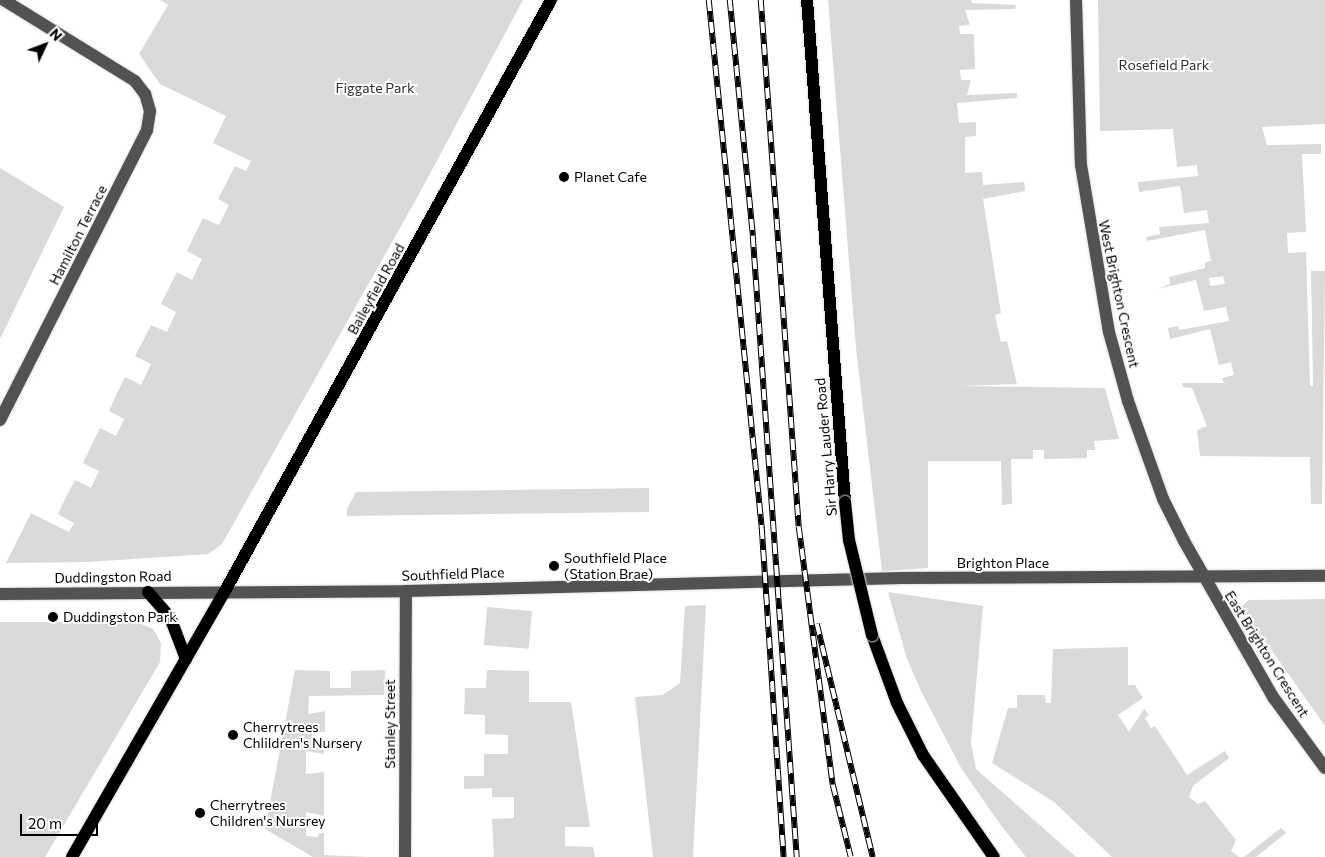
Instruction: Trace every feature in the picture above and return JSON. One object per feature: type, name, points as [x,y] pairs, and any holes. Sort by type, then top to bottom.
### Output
[{"type":"main road","name":"Baileyfield Road","points":[[226,591],[551,0]]},
{"type":"main road","name":"Sir Harry Lauder Road","points":[[807,0],[849,540],[872,635],[897,703],[924,755],[994,857]]},
{"type":"main road","points":[[72,857],[226,591]]},
{"type":"main road","points":[[148,592],[170,618],[186,659]]},
{"type":"street","name":"Hamilton Terrace","points":[[0,420],[147,130],[150,111],[145,94],[134,81],[4,0]]},
{"type":"street","name":"West Brighton Crescent","points":[[1076,0],[1080,166],[1109,332],[1128,401],[1164,499],[1204,578]]},
{"type":"street","name":"Brighton Place","points":[[682,582],[902,578],[1325,576]]},
{"type":"street","name":"East Brighton Crescent","points":[[1204,578],[1272,697],[1325,768]]},
{"type":"street","name":"Southfield Place","points":[[226,591],[406,591],[682,582]]},
{"type":"street","name":"Duddingston Road","points":[[0,594],[226,591]]},
{"type":"street","name":"Stanley Street","points":[[405,857],[406,591]]},
{"type":"green space","name":"Figgate Park","points":[[160,0],[523,0],[418,196],[222,544],[208,554],[88,562],[6,563],[31,513],[69,532],[74,523],[58,514],[66,497],[75,480],[91,488],[99,471],[83,463],[100,428],[116,436],[124,419],[109,411],[125,377],[141,385],[151,364],[135,356],[151,325],[167,332],[176,312],[161,304],[177,272],[192,280],[202,259],[187,251],[195,234],[203,218],[219,225],[229,205],[218,199],[235,166],[246,171],[251,161],[213,143],[226,116],[160,84],[139,54],[168,5]]},
{"type":"green space","points":[[828,0],[971,0],[972,3],[1016,5],[1015,9],[965,10],[970,25],[959,26],[960,34],[974,34],[975,69],[960,70],[961,80],[971,80],[967,95],[1017,93],[1017,98],[957,103],[959,123],[976,122],[976,136],[965,137],[965,173],[982,172],[983,185],[1024,182],[1025,191],[983,199],[1001,313],[995,315],[1001,342],[1007,341],[1017,384],[959,386],[1105,388],[1119,439],[1094,441],[1095,450],[1087,450],[1087,458],[1044,459],[1044,450],[1033,450],[1033,459],[1011,459],[1012,504],[1002,505],[1001,461],[928,461],[928,568],[882,571],[856,348]]},
{"type":"green space","name":"Rosefield Park","points":[[1098,0],[1325,0],[1325,124],[1262,127],[1267,145],[1321,144],[1321,154],[1302,154],[1306,232],[1287,233],[1288,253],[1306,252],[1310,386],[1313,386],[1311,271],[1325,271],[1322,504],[1311,504],[1310,457],[1200,456],[1197,430],[1207,426],[1192,388],[1183,387],[1182,383],[1224,383],[1222,378],[1234,375],[1231,362],[1219,365],[1210,329],[1170,339],[1168,328],[1178,326],[1179,330],[1229,321],[1226,307],[1204,311],[1196,280],[1157,289],[1170,284],[1169,277],[1205,268],[1205,262],[1211,261],[1205,230],[1147,241],[1146,237],[1160,234],[1159,227],[1209,223],[1207,210],[1184,213],[1180,186],[1139,192],[1138,182],[1198,176],[1197,165],[1177,167],[1173,129],[1100,131]],"holes":[[[1223,276],[1225,284],[1210,286],[1209,278]]]},
{"type":"green space","points":[[0,168],[64,207],[0,339]]},
{"type":"green space","points":[[649,488],[649,512],[347,516],[347,509],[356,492]]},
{"type":"green space","points":[[888,592],[983,606],[971,743],[976,769],[1076,857],[1026,857],[1000,824],[961,768],[921,691],[907,659]]},
{"type":"green space","points":[[1325,599],[1325,726],[1241,607],[1249,600]]},
{"type":"green space","points":[[706,605],[693,857],[653,857],[635,697],[662,695],[680,683],[685,606]]},
{"type":"green space","points":[[487,607],[532,611],[529,649],[484,645]]},
{"type":"green space","points":[[0,622],[136,622],[153,629],[161,643],[160,662],[45,857],[0,857]]},
{"type":"green space","points":[[1128,647],[1128,685],[1135,685],[1143,698],[1118,715],[1129,732],[1144,709],[1149,715],[1145,718],[1151,728],[1155,726],[1187,775],[1225,751],[1229,758],[1193,786],[1189,797],[1198,804],[1205,801],[1236,840],[1231,851],[1239,857],[1112,857],[1054,802],[992,763],[1008,708],[1017,708],[1017,695],[1045,695],[1046,703],[1051,703],[1053,649]]},
{"type":"green space","points":[[295,670],[330,671],[330,688],[351,688],[351,671],[385,670],[384,695],[309,696],[308,714],[325,711],[325,732],[312,732],[313,742],[324,743],[324,754],[306,751],[306,774],[324,772],[324,816],[306,812],[306,836],[318,837],[319,833],[324,833],[324,855],[369,857],[313,857],[265,829]]},
{"type":"green space","points":[[487,670],[529,671],[529,702],[571,702],[590,827],[565,827],[565,846],[593,847],[595,857],[494,857],[492,819],[514,818],[514,797],[492,797],[492,788],[464,789],[464,776],[484,776],[484,754],[508,754],[508,735],[485,734],[485,715],[464,714],[465,688],[486,688]]},
{"type":"green space","points":[[1281,828],[1286,833],[1256,857],[1244,857]]},
{"type":"railway","points":[[709,0],[762,528],[784,857]]},
{"type":"railway","points":[[730,0],[753,236],[797,857]]},
{"type":"railway","points":[[761,0],[799,527],[833,785],[851,857]]},
{"type":"railway","points":[[817,624],[873,857]]},
{"type":"place","name":"Planet Cafe","points":[[564,177]]},
{"type":"place","name":"Southfield Place (Station Brae)","points":[[554,566]]},
{"type":"place","name":"Duddingston Park","points":[[53,617]]},
{"type":"place","name":"Cherrytrees Chlildren's Nursery","points":[[233,735]]},
{"type":"place","name":"Cherrytrees Children's Nursrey","points":[[200,813]]}]
